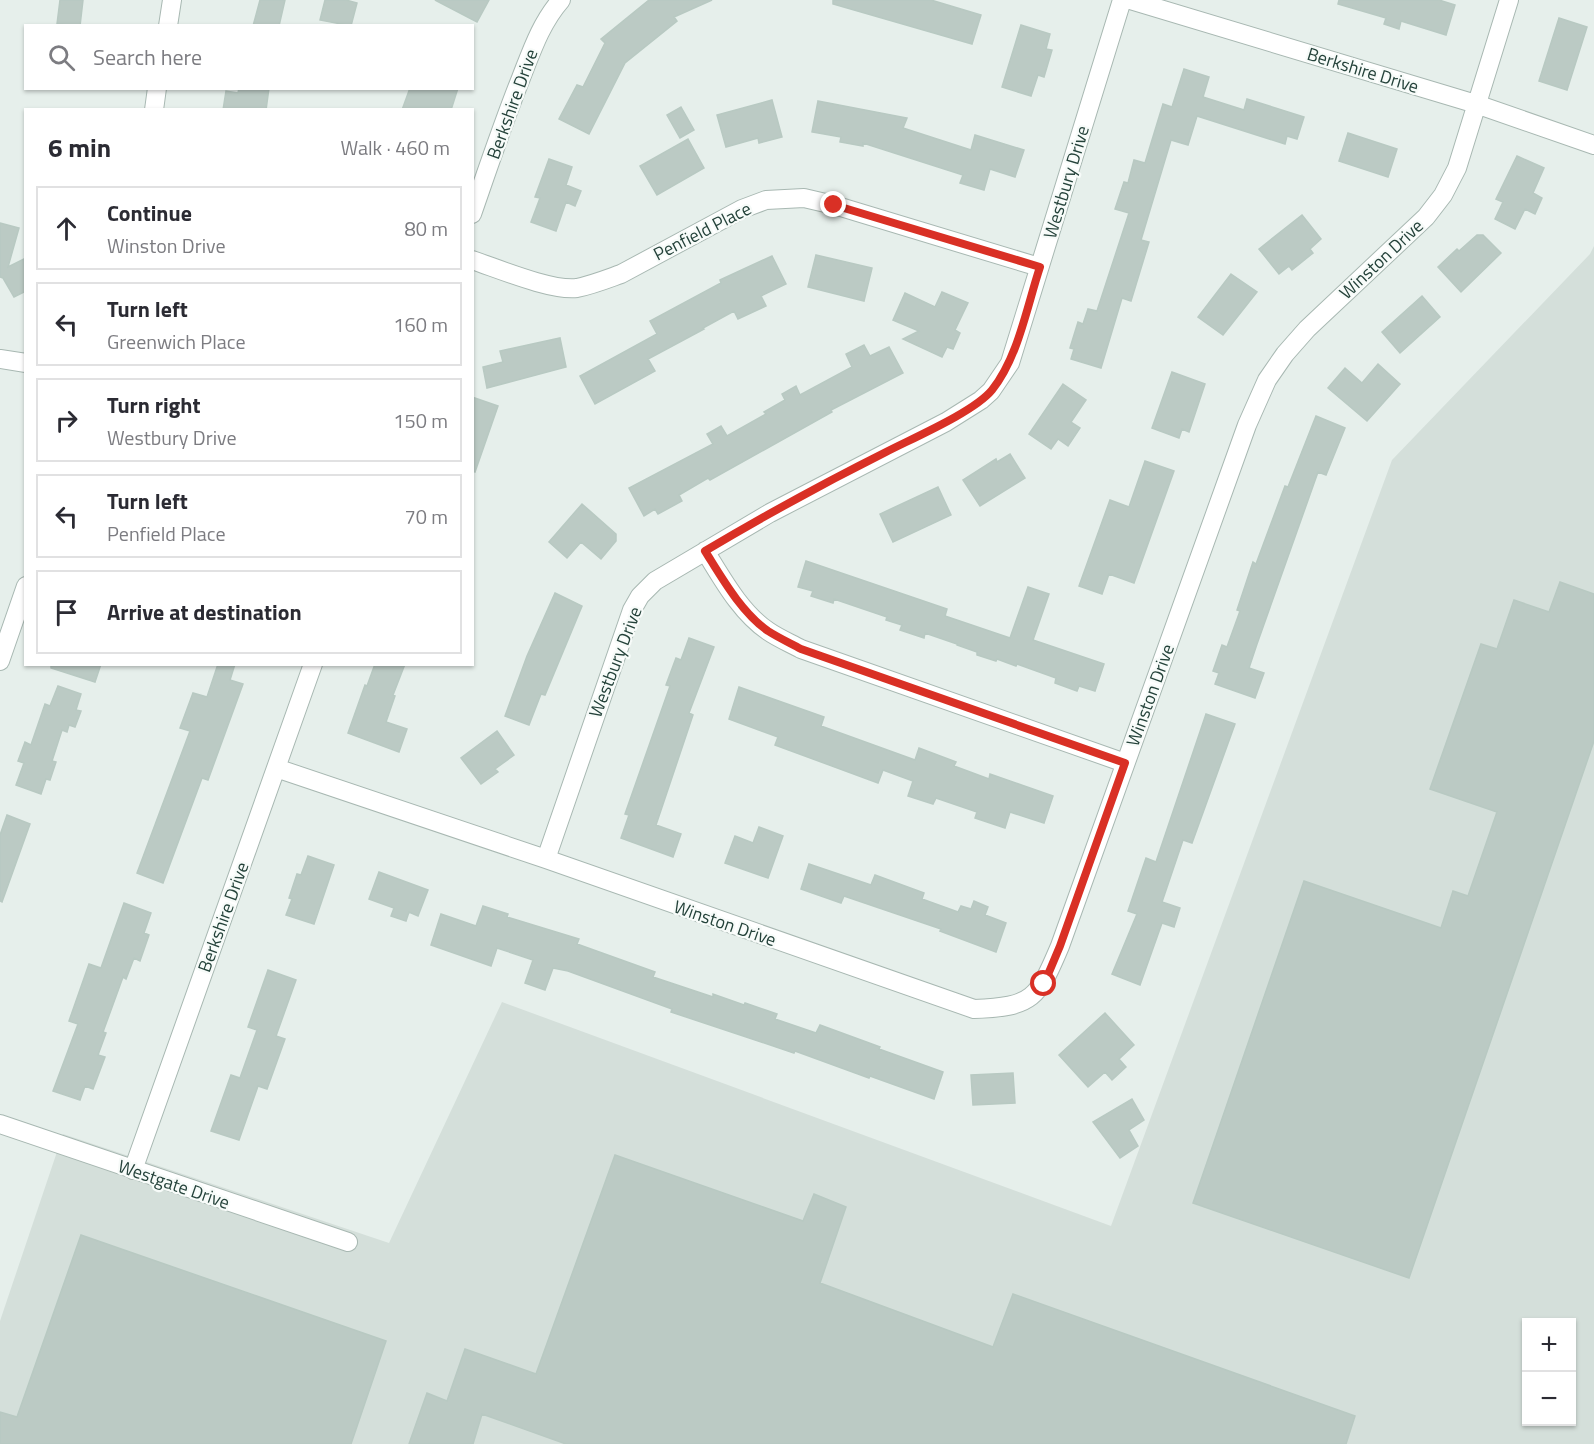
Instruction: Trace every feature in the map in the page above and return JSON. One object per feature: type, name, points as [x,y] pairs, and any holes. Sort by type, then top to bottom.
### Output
[{"type":"street","points":[[168,24],[172,0]]},
{"type":"street","name":"Berkshire Drive","points":[[474,208],[510,107],[540,32],[550,12],[561,0]]},
{"type":"street","name":"Westbury Drive","points":[[546,859],[632,610],[640,597],[655,581],[770,513],[946,422],[992,391],[1010,363],[1122,0]]},
{"type":"street","name":"Berkshire Drive","points":[[1130,0],[1476,104],[1594,145]]},
{"type":"street","name":"Winston Drive","points":[[276,768],[546,859],[974,1009],[1003,1008],[1028,999],[1044,984],[1060,946],[1247,425],[1267,380],[1285,354],[1307,329],[1426,217],[1443,195],[1456,168],[1509,0]]},
{"type":"street","points":[[154,108],[158,90]]},
{"type":"street","name":"Penfield Place","points":[[474,261],[556,287],[575,288],[601,282],[621,274],[742,208],[766,200],[804,198],[1040,267]]},
{"type":"street","points":[[0,359],[24,363]]},
{"type":"street","points":[[705,551],[730,590],[754,618],[767,630],[801,649],[1125,763]]},
{"type":"street","points":[[0,661],[24,592]]},
{"type":"street","name":"Berkshire Drive","points":[[133,1170],[312,666]]},
{"type":"street","name":"Westgate Drive","points":[[0,1124],[348,1242]]},
{"type":"shaded area","points":[[1594,246],[1594,1444],[0,1444],[0,1321],[63,1134],[389,1243],[502,1002],[1111,1226],[1392,460],[1590,254]]},
{"type":"building","points":[[60,0],[83,0],[80,24],[57,24]]},
{"type":"building","points":[[260,0],[285,0],[279,24],[254,24]]},
{"type":"building","points":[[325,0],[346,0],[357,3],[352,24],[320,20]]},
{"type":"building","points":[[435,0],[489,0],[477,22]]},
{"type":"building","points":[[649,0],[712,0],[674,17],[677,21],[625,63],[589,134],[559,119],[577,85],[583,87],[605,43],[601,39]]},
{"type":"building","points":[[833,0],[931,0],[981,15],[972,44],[833,4]]},
{"type":"building","points":[[1339,0],[1439,0],[1455,5],[1446,35],[1401,21],[1399,29],[1384,24],[1386,18],[1338,4]]},
{"type":"building","points":[[1559,18],[1587,27],[1567,90],[1539,81]]},
{"type":"building","points":[[1021,25],[1050,34],[1046,49],[1052,50],[1044,77],[1038,75],[1031,96],[1002,87]]},
{"type":"building","points":[[1184,69],[1209,77],[1203,97],[1244,110],[1247,99],[1304,117],[1297,139],[1287,136],[1285,144],[1197,116],[1188,145],[1171,140],[1141,240],[1149,242],[1131,301],[1122,298],[1101,368],[1071,359],[1074,349],[1070,348],[1078,322],[1083,324],[1088,309],[1097,311],[1129,213],[1115,209],[1124,182],[1128,183],[1134,160],[1145,163],[1163,104],[1172,107]]},
{"type":"building","points":[[239,90],[269,90],[266,108],[223,108],[226,91],[238,93]]},
{"type":"building","points":[[409,90],[457,90],[452,108],[403,108]]},
{"type":"building","points":[[772,100],[782,137],[759,143],[758,138],[726,147],[717,115]]},
{"type":"building","points":[[818,101],[907,118],[903,128],[971,150],[975,135],[1024,150],[1015,177],[990,169],[984,190],[960,183],[963,175],[863,143],[863,146],[840,142],[841,137],[812,132]]},
{"type":"building","points":[[681,107],[694,130],[680,138],[667,115]]},
{"type":"building","points":[[1348,133],[1397,149],[1388,177],[1339,161]]},
{"type":"building","points":[[688,139],[704,168],[657,195],[640,166]]},
{"type":"building","points":[[1517,156],[1544,168],[1533,193],[1542,198],[1535,214],[1525,209],[1515,229],[1495,219],[1503,202],[1496,199]]},
{"type":"building","points":[[549,159],[572,167],[566,185],[581,191],[575,206],[566,202],[556,231],[531,222],[540,198],[535,197]]},
{"type":"building","points":[[1302,215],[1321,239],[1310,249],[1313,253],[1292,270],[1289,266],[1279,274],[1259,249]]},
{"type":"building","points":[[0,223],[19,228],[8,267],[24,259],[24,292],[14,297],[3,278],[0,277]]},
{"type":"building","points":[[1477,235],[1483,235],[1501,253],[1461,292],[1438,267],[1457,249],[1459,251]]},
{"type":"building","points":[[816,255],[872,268],[864,301],[808,287]]},
{"type":"building","points":[[772,256],[786,284],[761,296],[766,306],[738,319],[734,311],[648,359],[655,371],[595,404],[580,376],[657,334],[650,321],[721,283],[720,280]]},
{"type":"building","points":[[1231,274],[1257,292],[1223,335],[1198,317]]},
{"type":"building","points":[[942,292],[968,303],[955,330],[960,333],[953,349],[947,347],[942,357],[903,339],[919,331],[893,320],[905,293],[935,307]]},
{"type":"building","points":[[1422,296],[1440,317],[1400,353],[1382,332]]},
{"type":"building","points":[[560,338],[566,367],[487,388],[483,367],[503,362],[500,351]]},
{"type":"building","points":[[864,345],[870,356],[889,347],[903,373],[831,410],[832,412],[710,480],[708,478],[679,495],[682,501],[658,514],[655,509],[644,516],[629,488],[713,444],[707,434],[721,426],[727,436],[766,414],[764,412],[785,400],[782,394],[796,386],[800,395],[852,367],[846,354]]},
{"type":"building","points":[[1378,364],[1400,384],[1367,421],[1328,388],[1345,368],[1362,383]]},
{"type":"building","points":[[1172,372],[1205,384],[1189,432],[1182,429],[1179,438],[1152,428]]},
{"type":"building","points":[[1063,384],[1086,400],[1071,422],[1080,428],[1068,446],[1058,439],[1051,449],[1029,434]]},
{"type":"building","points":[[474,398],[498,406],[474,472]]},
{"type":"building","points":[[1316,416],[1345,428],[1326,475],[1318,472],[1249,668],[1264,673],[1255,698],[1215,684],[1219,673],[1213,671],[1222,645],[1227,647],[1240,611],[1237,610],[1253,562],[1256,564],[1285,486],[1288,487]]},
{"type":"building","points":[[1010,454],[1025,478],[980,506],[963,480],[996,459],[997,462]]},
{"type":"building","points":[[1145,461],[1174,471],[1134,583],[1109,574],[1102,594],[1079,586],[1110,500],[1129,507]]},
{"type":"building","points":[[938,487],[951,515],[893,542],[880,514]]},
{"type":"building","points":[[582,504],[616,534],[616,541],[601,559],[581,542],[567,558],[549,542]]},
{"type":"building","points":[[806,561],[947,609],[945,616],[1010,638],[1028,587],[1049,594],[1033,640],[1104,664],[1095,691],[1079,686],[1077,691],[1055,683],[1056,678],[1017,664],[1016,666],[977,655],[977,652],[925,633],[924,638],[900,630],[902,625],[886,620],[887,617],[834,599],[833,603],[811,596],[813,591],[798,587]]},
{"type":"building","points":[[1560,582],[1594,594],[1594,741],[1409,1278],[1193,1203],[1304,881],[1441,928],[1453,891],[1468,896],[1497,812],[1430,789],[1481,644],[1497,649],[1514,600],[1549,612]]},
{"type":"building","points":[[555,593],[582,606],[545,695],[541,694],[529,725],[505,716],[527,656]]},
{"type":"building","points":[[689,638],[714,647],[689,713],[693,715],[656,825],[681,834],[673,857],[621,838],[629,815],[625,814],[670,686],[666,685],[676,658],[681,660]]},
{"type":"building","points":[[51,666],[100,666],[95,682],[51,668]]},
{"type":"building","points":[[217,666],[234,666],[230,680],[243,684],[208,780],[202,778],[163,883],[137,873],[190,731],[180,728],[193,693],[207,697]]},
{"type":"building","points":[[374,666],[404,666],[386,722],[407,729],[399,752],[348,733],[365,685],[367,686]]},
{"type":"building","points":[[58,686],[81,694],[76,710],[81,711],[75,727],[69,725],[67,732],[62,730],[52,761],[56,762],[50,780],[46,779],[41,794],[16,785],[24,763],[18,761],[25,742],[31,745],[45,704],[50,706]]},
{"type":"building","points":[[739,687],[824,717],[821,726],[915,760],[919,748],[956,762],[954,766],[989,779],[990,774],[1053,796],[1044,823],[1010,812],[1005,828],[975,818],[977,812],[936,798],[933,804],[908,796],[913,781],[883,770],[878,783],[775,745],[778,737],[729,719]]},
{"type":"building","points":[[1206,714],[1235,724],[1192,843],[1183,840],[1162,902],[1180,908],[1174,927],[1162,923],[1140,985],[1112,974],[1137,914],[1128,911],[1146,858],[1156,862]]},
{"type":"building","points":[[497,731],[514,755],[495,769],[498,772],[481,784],[461,758]]},
{"type":"building","points":[[7,815],[30,824],[2,902],[0,901],[0,835]]},
{"type":"building","points":[[759,827],[783,836],[768,878],[725,863],[735,836],[753,843]]},
{"type":"building","points":[[308,856],[334,865],[314,924],[286,915],[297,874],[301,875]]},
{"type":"building","points":[[809,864],[871,885],[875,875],[924,893],[922,899],[958,912],[961,906],[971,909],[974,901],[988,907],[985,915],[1006,923],[996,952],[940,931],[941,929],[844,896],[841,903],[801,889]]},
{"type":"building","points":[[379,872],[428,890],[418,916],[409,912],[406,921],[391,916],[394,908],[369,899]]},
{"type":"building","points":[[124,903],[151,913],[144,933],[149,935],[140,961],[134,958],[126,979],[123,977],[103,1032],[106,1033],[98,1055],[105,1057],[93,1089],[85,1086],[80,1100],[53,1091],[78,1024],[69,1021],[89,964],[101,968]]},
{"type":"building","points":[[483,906],[508,914],[507,917],[579,939],[577,944],[655,972],[653,977],[713,997],[713,994],[744,1005],[745,1003],[777,1014],[775,1019],[816,1033],[820,1025],[943,1072],[934,1099],[795,1051],[794,1053],[671,1012],[672,1009],[568,971],[553,968],[545,990],[525,983],[533,960],[497,948],[491,966],[431,945],[441,914],[476,926]]},
{"type":"building","points":[[268,970],[296,980],[276,1036],[285,1039],[267,1089],[258,1086],[239,1140],[211,1131],[231,1075],[240,1078],[257,1030],[248,1027]]},
{"type":"building","points":[[1105,1013],[1134,1045],[1119,1059],[1126,1067],[1112,1080],[1105,1072],[1088,1087],[1059,1055]]},
{"type":"building","points":[[1013,1073],[1015,1103],[973,1105],[971,1075]]},
{"type":"building","points":[[1132,1099],[1144,1120],[1129,1130],[1138,1146],[1120,1158],[1093,1122]]},
{"type":"building","points":[[615,1155],[803,1221],[814,1194],[846,1207],[820,1283],[993,1347],[1013,1294],[1355,1416],[1346,1444],[566,1444],[482,1414],[473,1444],[409,1444],[427,1393],[447,1401],[465,1349],[536,1374]]},
{"type":"building","points":[[81,1235],[386,1341],[351,1444],[0,1444],[0,1412],[17,1417]]},
{"type":"route","points":[[834,205],[1040,267],[1010,363],[992,391],[946,422],[770,513],[705,551],[730,590],[754,618],[767,630],[801,649],[1125,763],[1060,946],[1044,984]]}]
